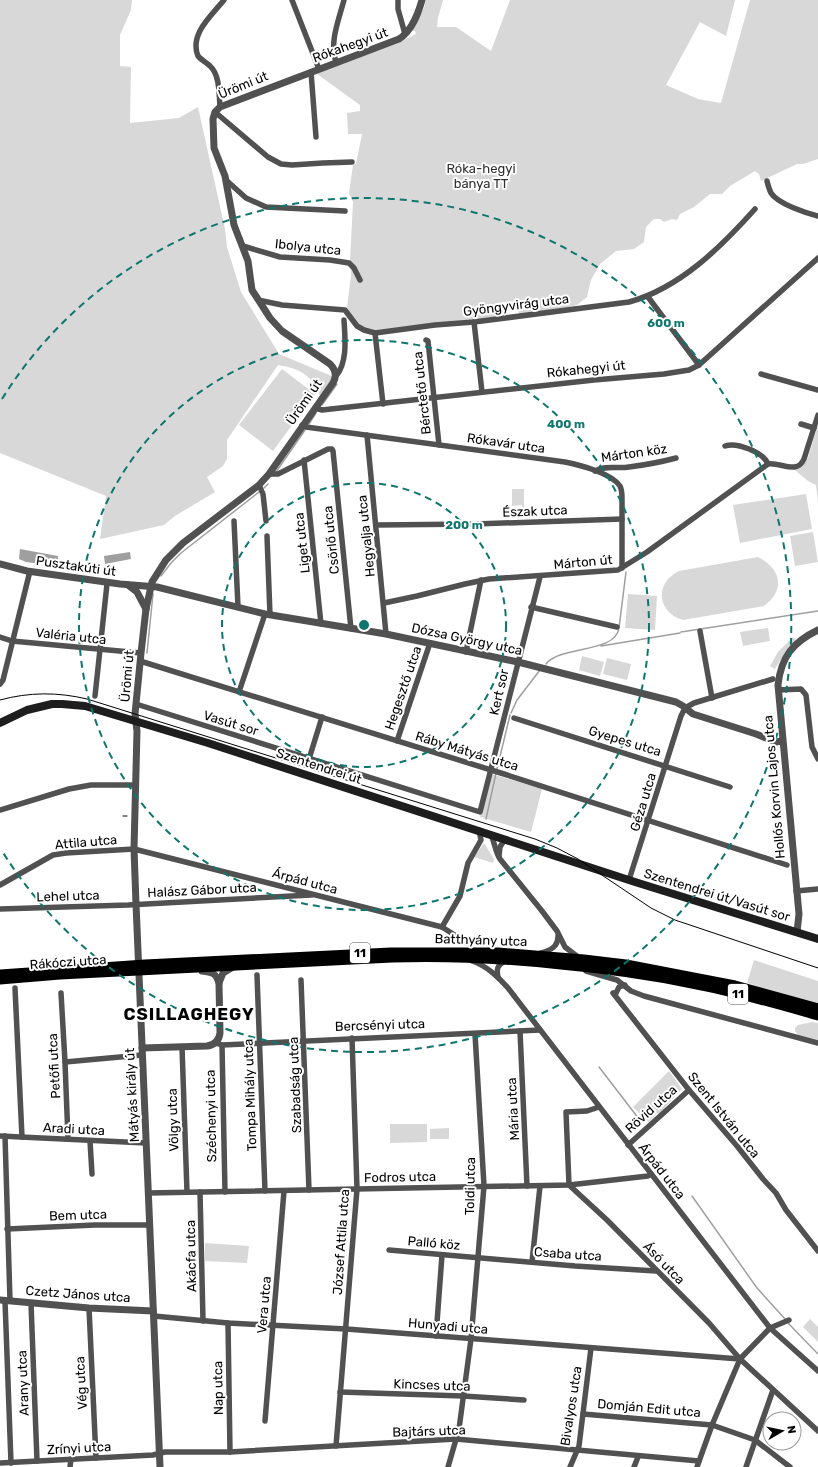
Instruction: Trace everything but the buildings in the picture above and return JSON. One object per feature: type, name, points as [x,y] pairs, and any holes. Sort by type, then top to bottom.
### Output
[{"type":"main road","name":"Szentendrei út","points":[[0,723],[27,710],[52,704],[85,706],[208,743],[629,880]]},
{"type":"main road","name":"Szentendrei út/Vasút sor","points":[[629,880],[797,932]]},
{"type":"main road","points":[[797,932],[818,939]]},
{"type":"main road","name":"Batthyány utca","points":[[139,968],[391,952],[486,952],[584,959],[626,964],[714,980],[818,1008]]},
{"type":"main road","name":"Batthyány utca","points":[[139,968],[193,969],[410,958],[508,959],[628,972],[691,983],[818,1016]]},
{"type":"main road","name":"Rákóczi utca","points":[[0,974],[46,970],[139,968]]},
{"type":"main road","name":"Rákóczi utca","points":[[0,980],[139,968]]},
{"type":"street","points":[[224,0],[197,35],[195,45],[198,56],[210,66],[215,73],[218,84],[217,109],[268,157],[281,164],[292,165],[352,162]]},
{"type":"street","points":[[292,0],[319,69]]},
{"type":"street","points":[[336,62],[334,56],[335,38],[344,0]]},
{"type":"street","points":[[398,0],[398,9],[405,34]]},
{"type":"street","name":"Rókahegyi út","points":[[311,72],[393,42],[405,34],[415,20],[422,0]]},
{"type":"street","points":[[311,72],[316,137]]},
{"type":"street","name":"Ürömi út","points":[[136,721],[136,704],[146,609],[150,587],[160,568],[183,543],[259,485],[270,474],[336,376],[334,369],[330,364],[278,328],[251,288],[248,261],[234,225],[226,180],[214,148],[213,125],[217,109],[311,72]]},
{"type":"street","points":[[226,180],[246,198],[266,207],[345,211]]},
{"type":"street","points":[[767,181],[770,192],[780,201],[818,216]]},
{"type":"street","name":"Gyöngyvirág utca","points":[[258,300],[282,306],[345,310],[357,326],[375,333],[617,304],[648,297],[685,275],[711,254],[755,209]]},
{"type":"street","name":"Ibolya utca","points":[[243,246],[280,257],[330,260],[349,263],[354,268],[360,280]]},
{"type":"street","name":"Rókahegyi út","points":[[315,408],[322,410],[383,404],[690,370],[699,365],[818,258]]},
{"type":"street","points":[[648,297],[699,365]]},
{"type":"street","points":[[336,376],[343,360],[345,339],[344,320]]},
{"type":"street","points":[[474,322],[482,392]]},
{"type":"street","points":[[375,333],[383,404]]},
{"type":"street","name":"Bérctető utca","points":[[426,340],[428,341],[439,445]]},
{"type":"street","points":[[761,374],[818,390]]},
{"type":"street","points":[[725,446],[736,445],[757,453],[766,460],[768,464],[779,464],[794,468],[800,465],[804,459],[818,415]]},
{"type":"street","points":[[801,424],[814,428]]},
{"type":"street","name":"Rókavár utca","points":[[302,425],[306,427],[565,462],[595,471],[620,485],[622,498],[622,568]]},
{"type":"street","name":"Hegyalja utca","points":[[367,435],[377,524],[386,634]]},
{"type":"street","name":"Csörlő utca","points":[[304,460],[328,449],[332,449],[333,451],[351,629]]},
{"type":"street","name":"Márton köz","points":[[595,471],[606,468],[637,466],[676,458]]},
{"type":"street","points":[[270,474],[278,474],[304,460]]},
{"type":"street","name":"Liget utca","points":[[304,460],[321,624]]},
{"type":"street","name":"Márton út","points":[[384,603],[481,580],[540,577],[618,570],[647,552],[768,464]]},
{"type":"street","points":[[259,485],[263,494],[266,521]]},
{"type":"street","name":"Észak utca","points":[[377,524],[475,524],[622,518]]},
{"type":"street","points":[[234,521],[238,607]]},
{"type":"street","points":[[239,692],[267,615],[267,536]]},
{"type":"street","name":"Pusztakúti út","points":[[0,564],[30,571],[150,587]]},
{"type":"street","points":[[1,682],[30,571]]},
{"type":"street","name":"Kert sor","points":[[480,812],[495,771],[518,662],[540,577]]},
{"type":"street","points":[[466,652],[481,580]]},
{"type":"street","points":[[95,696],[107,584]]},
{"type":"street","points":[[128,585],[137,592],[146,609]]},
{"type":"street","name":"Dózsa György utca","points":[[150,587],[267,615],[386,634],[543,668],[676,702],[693,714],[776,742],[782,741]]},
{"type":"street","points":[[531,607],[617,627]]},
{"type":"street","points":[[685,708],[689,705],[776,680],[788,653],[800,641],[818,630]]},
{"type":"street","points":[[700,632],[712,698]]},
{"type":"street","name":"Valéria utca","points":[[0,637],[12,641],[141,653]]},
{"type":"street","name":"Hegesztő utca","points":[[397,741],[430,643]]},
{"type":"street","name":"Ráby Mátyás utca","points":[[140,661],[495,771],[787,865]]},
{"type":"street","name":"Hollós Korvin Lajos utca","points":[[776,680],[799,914],[797,932]]},
{"type":"street","points":[[778,690],[801,689],[806,695],[812,746],[818,759]]},
{"type":"street","name":"Vasút sor","points":[[136,704],[480,812]]},
{"type":"street","name":"Géza utca","points":[[629,880],[665,765],[685,708]]},
{"type":"street","points":[[309,759],[322,717]]},
{"type":"street","name":"Gyepes utca","points":[[514,718],[730,787]]},
{"type":"street","name":"Mátyás király út","points":[[136,721],[134,849],[160,1467]]},
{"type":"street","points":[[0,810],[69,789],[91,785],[135,785]]},
{"type":"street","points":[[442,927],[460,896],[468,863],[481,840],[479,830]]},
{"type":"street","points":[[491,835],[494,840],[496,853],[542,911],[565,946],[570,951],[584,959]]},
{"type":"street","points":[[500,859],[500,847],[504,839]]},
{"type":"street","name":"Attila utca","points":[[0,884],[53,855],[134,849]]},
{"type":"street","name":"Árpád utca","points":[[134,849],[442,927],[467,943]]},
{"type":"street","points":[[288,897],[290,888]]},
{"type":"street","points":[[796,891],[818,889]]},
{"type":"street","name":"Halász Gábor utca","points":[[136,904],[316,895]]},
{"type":"street","name":"Lehel utca","points":[[0,909],[136,904]]},
{"type":"street","points":[[535,955],[548,951],[556,946],[558,942],[558,935]]},
{"type":"street","name":"Árpád utca","points":[[460,958],[483,966],[498,977],[770,1328],[818,1371]]},
{"type":"street","points":[[498,977],[498,966],[508,959]]},
{"type":"street","name":"Batthyány utca","points":[[565,965],[609,977],[644,996],[818,1043]]},
{"type":"street","points":[[220,983],[223,973],[229,968],[237,966]]},
{"type":"street","points":[[193,969],[212,972],[215,974],[220,983]]},
{"type":"street","name":"Tompa Mihály utca","points":[[257,975],[265,1191]]},
{"type":"street","name":"Szabadság utca","points":[[301,980],[309,1190]]},
{"type":"street","name":"Széchenyi utca","points":[[220,983],[220,1037],[217,1044],[225,1192]]},
{"type":"street","name":"Szent István utca","points":[[625,985],[619,988],[614,994],[689,1090],[776,1193],[786,1210],[818,1251]]},
{"type":"street","points":[[15,988],[22,1137]]},
{"type":"street","name":"Petőfi utca","points":[[61,992],[68,1139]]},
{"type":"street","name":"Bercsényi utca","points":[[142,1052],[217,1044],[540,1030]]},
{"type":"street","name":"Mária utca","points":[[520,1031],[527,1186]]},
{"type":"street","name":"Toldi utca","points":[[448,1467],[456,1439],[471,1339],[484,1186],[474,1034]]},
{"type":"street","name":"József Attila utca","points":[[336,1446],[357,1189],[352,1038]]},
{"type":"street","name":"Völgy utca","points":[[182,1047],[187,1192]]},
{"type":"street","points":[[65,1062],[142,1052]]},
{"type":"street","name":"Rövid utca","points":[[628,1145],[645,1128],[658,1120],[689,1090]]},
{"type":"street","points":[[569,1185],[566,1112],[588,1111],[599,1107]]},
{"type":"street","points":[[2,1136],[8,1229],[5,1301],[11,1463]]},
{"type":"street","name":"Aradi utca","points":[[2,1136],[146,1144]]},
{"type":"street","points":[[90,1141],[92,1174]]},
{"type":"street","name":"Fodros utca","points":[[148,1193],[569,1185],[648,1176],[651,1174]]},
{"type":"street","name":"Ásó utca","points":[[569,1185],[607,1220],[708,1323],[740,1359],[818,1431]]},
{"type":"street","points":[[532,1262],[540,1186]]},
{"type":"street","name":"Vera utca","points":[[265,1421],[284,1191]]},
{"type":"street","name":"Akácfa utca","points":[[200,1192],[203,1320]]},
{"type":"street","name":"Bem utca","points":[[8,1229],[94,1225],[150,1225]]},
{"type":"street","name":"Palló köz","points":[[389,1250],[478,1258]]},
{"type":"street","points":[[436,1336],[442,1255]]},
{"type":"street","name":"Csaba utca","points":[[478,1258],[656,1271]]},
{"type":"street","name":"Czetz János utca","points":[[5,1301],[154,1314]]},
{"type":"street","name":"Arany utca","points":[[31,1303],[37,1461]]},
{"type":"street","name":"Vég utca","points":[[89,1308],[96,1458]]},
{"type":"street","name":"Hunyadi utca","points":[[154,1314],[228,1323],[346,1329],[740,1359]]},
{"type":"street","points":[[698,1464],[712,1424],[740,1359],[770,1328],[789,1320]]},
{"type":"street","name":"Nap utca","points":[[228,1323],[230,1452]]},
{"type":"street","name":"Bivalyos utca","points":[[570,1467],[579,1446],[591,1348]]},
{"type":"street","points":[[746,1467],[773,1390]]},
{"type":"street","name":"Kincses utca","points":[[340,1392],[463,1396],[524,1400]]},
{"type":"street","name":"Domján Edit utca","points":[[583,1414],[712,1424],[755,1440],[790,1467]]},
{"type":"street","name":"Bajtárs utca","points":[[159,1453],[230,1452],[456,1439],[577,1449],[698,1464]]},
{"type":"street","name":"Zrínyi utca","points":[[0,1463],[153,1455],[159,1453]]},
{"type":"street","points":[[634,1467],[638,1457]]},
{"type":"street","points":[[70,1467],[71,1459]]},
{"type":"green space","points":[[0,0],[132,0],[131,10],[120,35],[120,66],[131,67],[130,123],[179,118],[198,107],[225,229],[227,247],[241,292],[279,354],[334,377],[320,396],[313,383],[305,374],[278,365],[227,440],[227,459],[223,466],[207,477],[215,492],[175,516],[164,525],[100,539],[106,496],[0,453]]},
{"type":"green space","name":"Róka-hegyi bánya TT","points":[[426,0],[443,0],[437,27],[456,27],[491,51],[510,0],[735,0],[726,36],[700,22],[666,85],[698,99],[721,103],[750,0],[818,0],[818,159],[803,164],[797,164],[761,181],[759,174],[755,171],[730,186],[722,194],[710,194],[694,207],[680,214],[677,220],[672,219],[664,222],[660,219],[654,219],[646,227],[644,242],[634,249],[616,251],[600,264],[591,280],[587,297],[577,305],[519,314],[518,306],[515,301],[503,302],[496,307],[496,319],[375,331],[365,328],[355,320],[347,307],[351,275],[350,261],[353,202],[349,193],[353,165],[356,164],[362,134],[348,134],[347,113],[360,111],[360,105],[317,74],[326,69],[396,44],[416,34],[412,29],[424,8]]},
{"type":"green space","points":[[282,369],[315,394],[273,451],[239,425]]},
{"type":"green space","points":[[818,425],[818,503],[816,485],[808,481],[795,470],[802,467],[808,458]]},
{"type":"green space","points":[[512,489],[524,489],[524,517],[521,517],[522,505],[512,506]]},
{"type":"green space","points":[[806,494],[812,529],[740,543],[733,505]]},
{"type":"green space","points":[[813,532],[818,562],[795,566],[790,536]]},
{"type":"green space","points":[[758,557],[772,567],[778,580],[778,587],[775,593],[771,600],[764,606],[683,620],[674,616],[668,611],[664,604],[662,597],[666,582],[671,576],[679,571]]},
{"type":"green space","points":[[628,594],[657,596],[655,630],[625,628]]},
{"type":"green space","points":[[768,628],[770,641],[743,646],[740,632]]},
{"type":"green space","points":[[793,637],[796,640],[775,669],[770,666],[778,652]]},
{"type":"green space","points":[[582,656],[604,662],[600,676],[579,670]]},
{"type":"green space","points":[[607,658],[631,664],[627,680],[603,674]]},
{"type":"green space","points":[[492,774],[542,789],[531,832],[480,817]]},
{"type":"green space","points":[[484,843],[494,859],[493,863],[474,857]]},
{"type":"green space","points":[[754,960],[818,981],[818,1004],[747,983]]},
{"type":"green space","points":[[812,1022],[818,1023],[818,1041],[799,1036],[795,1031],[795,1028],[798,1025]]},
{"type":"green space","points":[[669,1071],[682,1089],[659,1114],[657,1113],[649,1122],[633,1107]]},
{"type":"green space","points":[[390,1124],[427,1124],[427,1142],[390,1143]]},
{"type":"green space","points":[[449,1128],[449,1139],[430,1139],[430,1129]]},
{"type":"green space","points":[[205,1243],[249,1246],[247,1263],[205,1261]]},
{"type":"green space","points":[[810,1319],[818,1327],[818,1342],[803,1327]]},
{"type":"shaded area","points":[[20,549],[58,556],[57,566],[26,562],[19,559]]},
{"type":"shaded area","points":[[130,552],[131,559],[105,564],[104,556]]},
{"type":"waterway","points":[[322,405],[337,384]]},
{"type":"waterway","points":[[309,424],[316,413]]},
{"type":"waterway","points":[[276,472],[305,430]]},
{"type":"waterway","points":[[264,488],[268,484]]},
{"type":"waterway","points":[[161,576],[181,553],[259,492]]},
{"type":"waterway","points":[[546,664],[553,658],[563,654],[598,646],[608,642],[615,636],[619,628],[626,572]]},
{"type":"waterway","points":[[147,653],[153,594]]},
{"type":"waterway","points":[[681,632],[818,611]]},
{"type":"waterway","points":[[601,646],[680,633]]},
{"type":"waterway","points":[[511,713],[517,700],[540,670]]},
{"type":"waterway","points":[[497,769],[510,715]]},
{"type":"waterway","points":[[486,819],[496,773]]},
{"type":"waterway","points":[[599,1067],[639,1119]]},
{"type":"waterway","points":[[692,1196],[757,1288],[786,1320]]},
{"type":"waterway","points":[[788,1323],[818,1354]]},
{"type":"tram line","points":[[0,700],[33,694],[65,695],[87,699],[535,839],[578,859],[651,908],[675,920],[818,968]]},
{"type":"district","name":"CSILLAGHEGY","points":[[189,1014]]}]
